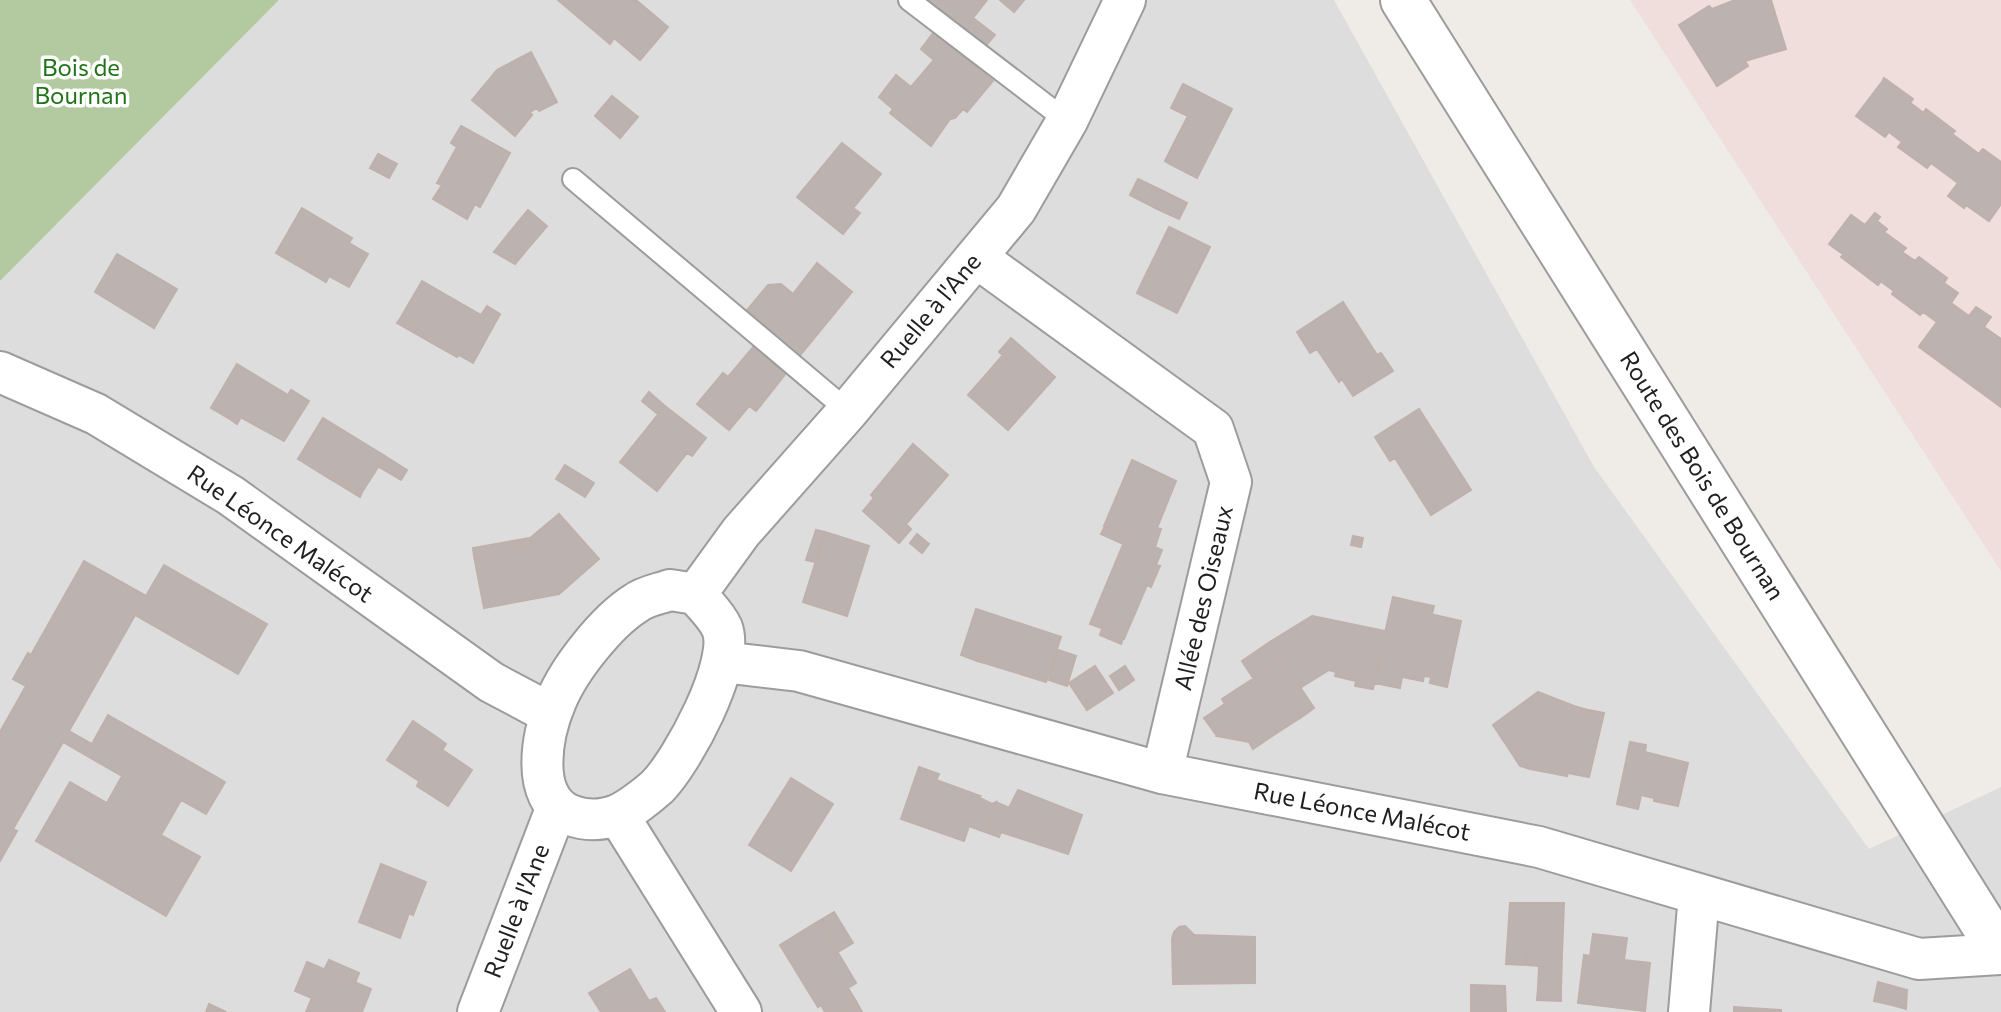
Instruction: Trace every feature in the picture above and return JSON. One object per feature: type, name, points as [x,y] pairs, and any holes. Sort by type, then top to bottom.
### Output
[{"type":"street","name":"Ruelle à l'Ane","points":[[696,594],[741,532],[848,411],[1016,209],[1067,121],[1125,0]]},
{"type":"street","name":"Route des Bois de Bournan","points":[[1403,0],[2001,953]]},
{"type":"street","name":"Allée des Oiseaux","points":[[976,257],[1213,429],[1231,482],[1162,773]]},
{"type":"street","name":"Rue Léonce Malécot","points":[[0,372],[96,414],[230,495],[491,682],[551,714]]},
{"type":"street","points":[[670,590],[696,594],[723,629],[722,662],[713,696],[688,741],[657,786],[618,815],[586,821],[556,809],[545,788],[542,764],[551,714],[558,695],[587,648],[636,602],[670,590]]},
{"type":"street","name":"Rue Léonce Malécot","points":[[722,662],[799,671],[1162,773],[1539,847],[1919,959],[2001,953]]},
{"type":"street","name":"Ruelle à l'Ane","points":[[478,1012],[556,809]]},
{"type":"street","points":[[618,815],[741,1012]]},
{"type":"street","points":[[1689,1012],[1699,895]]},
{"type":"lane","points":[[909,0],[1067,121]]},
{"type":"lane","points":[[573,179],[848,411]]},
{"type":"shaded area","points":[[279,0],[1334,0],[1594,467],[1869,849],[2001,787],[2001,1012],[0,1012],[0,281]]},
{"type":"shaded area","points":[[1630,0],[2001,0],[2001,571]]},
{"type":"green space","name":"Bois de Bournan","points":[[0,0],[279,0],[0,281]]},
{"type":"building","points":[[558,0],[636,0],[668,27],[640,60],[614,38],[610,44]]},
{"type":"building","points":[[921,0],[987,0],[973,18],[995,35],[982,50]]},
{"type":"building","points":[[1000,0],[1024,0],[1014,12]]},
{"type":"building","points":[[1735,0],[1771,0],[1786,49],[1745,61],[1748,66],[1717,86],[1679,25],[1709,6],[1712,9]]},
{"type":"building","points":[[934,32],[993,81],[967,112],[963,109],[950,119],[931,146],[890,113],[893,109],[879,97],[896,75],[911,87],[934,60],[921,49]]},
{"type":"building","points":[[531,52],[557,102],[530,112],[532,115],[515,136],[472,100],[497,70]]},
{"type":"building","points":[[1884,78],[1913,99],[1910,103],[1882,82]]},
{"type":"building","points":[[1882,82],[1979,154],[1981,151],[2001,166],[2001,204],[1989,221],[1948,196],[1958,183],[1931,163],[1927,168],[1898,147],[1902,142],[1889,132],[1885,137],[1856,116]]},
{"type":"building","points":[[1183,84],[1232,109],[1197,178],[1170,164],[1178,148],[1173,145],[1188,116],[1171,108]]},
{"type":"building","points":[[612,96],[638,117],[620,138],[595,116]]},
{"type":"building","points":[[1926,109],[1955,131],[1952,134],[1924,112]]},
{"type":"building","points":[[461,126],[510,153],[480,207],[475,204],[467,219],[433,199],[442,185],[437,183],[457,147],[451,143]]},
{"type":"building","points":[[842,143],[881,174],[853,208],[860,213],[843,234],[797,197]]},
{"type":"building","points":[[1173,145],[1178,148],[1170,164],[1165,161]]},
{"type":"building","points":[[1983,149],[2001,162],[2001,166],[1981,151]]},
{"type":"building","points":[[378,154],[397,164],[389,178],[370,168]]},
{"type":"building","points":[[1138,179],[1163,191],[1155,208],[1130,195]]},
{"type":"building","points":[[1163,191],[1187,203],[1179,219],[1155,208]]},
{"type":"building","points":[[302,208],[352,238],[349,243],[368,254],[349,287],[329,276],[326,282],[300,267],[303,262],[279,248]]},
{"type":"building","points":[[528,210],[547,226],[525,252],[505,238]]},
{"type":"building","points":[[1875,213],[1880,217],[1877,221],[1887,229],[1884,232],[1906,248],[1902,252],[1915,261],[1919,257],[1947,278],[1944,283],[1958,293],[1951,303],[1969,316],[1976,307],[1991,317],[1984,327],[2001,339],[2001,404],[1920,345],[1937,322],[1829,244],[1851,215],[1865,225]]},
{"type":"building","points":[[1169,227],[1210,247],[1177,313],[1137,293],[1146,274],[1151,276],[1156,264],[1152,262]]},
{"type":"building","points":[[505,238],[525,252],[515,264],[494,252]]},
{"type":"building","points":[[279,248],[303,262],[300,267],[276,253]]},
{"type":"building","points":[[117,254],[177,289],[154,328],[95,292]]},
{"type":"building","points":[[1844,254],[1881,281],[1878,285],[1841,257]]},
{"type":"building","points":[[1152,262],[1156,264],[1151,276],[1146,274]]},
{"type":"building","points":[[817,263],[852,292],[797,359],[743,315],[768,285],[781,284],[793,294]]},
{"type":"building","points":[[422,281],[481,315],[487,306],[500,314],[473,363],[425,339],[428,335],[400,319]]},
{"type":"building","points":[[1894,291],[1923,312],[1920,315],[1892,294]]},
{"type":"building","points":[[1343,302],[1377,355],[1381,353],[1393,371],[1353,396],[1342,379],[1339,382],[1317,349],[1310,353],[1297,332]]},
{"type":"building","points":[[400,319],[428,335],[425,339],[397,323]]},
{"type":"building","points":[[1011,338],[1055,377],[1008,430],[968,395],[983,378],[987,382],[1007,359],[999,352]]},
{"type":"building","points":[[755,345],[787,372],[761,405],[755,399],[729,430],[697,404],[723,373],[728,377]]},
{"type":"building","points":[[1919,347],[2001,404],[2001,407]]},
{"type":"building","points":[[1003,355],[1007,359],[987,382],[983,378]]},
{"type":"building","points":[[237,364],[288,395],[291,390],[309,401],[284,441],[233,413],[230,419],[211,408]]},
{"type":"building","points":[[649,392],[665,406],[658,414],[642,401]]},
{"type":"building","points":[[755,399],[761,405],[756,411],[749,406]]},
{"type":"building","points":[[665,406],[706,438],[692,456],[687,453],[657,491],[620,462]]},
{"type":"building","points":[[1419,409],[1471,490],[1431,515],[1395,458],[1390,461],[1375,437]]},
{"type":"building","points":[[233,413],[241,417],[237,424],[230,419]]},
{"type":"building","points":[[323,418],[385,456],[362,492],[335,475],[332,480],[298,459]]},
{"type":"building","points":[[913,444],[948,475],[906,524],[911,529],[899,543],[863,511],[874,498],[871,495]]},
{"type":"building","points":[[385,456],[407,470],[401,480],[379,467]]},
{"type":"building","points":[[1132,460],[1176,481],[1157,528],[1161,529],[1155,547],[1104,526]]},
{"type":"building","points":[[565,465],[594,483],[585,497],[556,479]]},
{"type":"building","points":[[335,475],[362,492],[360,497],[332,480]]},
{"type":"building","points":[[559,514],[599,559],[559,594],[484,608],[474,556],[532,546],[530,538]]},
{"type":"building","points":[[1105,526],[1127,535],[1123,544],[1101,534]]},
{"type":"building","points":[[816,530],[825,532],[815,562],[806,560]]},
{"type":"building","points":[[825,532],[869,546],[847,616],[803,602]]},
{"type":"building","points":[[917,534],[929,544],[922,553],[910,543]]},
{"type":"building","points":[[1127,535],[1162,550],[1156,565],[1160,566],[1151,587],[1147,585],[1124,639],[1101,628],[1110,607],[1099,602]]},
{"type":"building","points":[[1353,536],[1363,538],[1361,547],[1351,545]]},
{"type":"building","points":[[530,538],[532,546],[474,556],[473,548]]},
{"type":"building","points":[[84,561],[146,596],[69,731],[92,744],[108,715],[225,782],[206,814],[181,800],[161,835],[200,857],[166,916],[36,841],[70,782],[107,803],[122,776],[63,742],[13,829],[17,831],[0,861],[0,732],[26,686],[13,679],[28,653],[31,655]]},
{"type":"building","points":[[164,565],[267,624],[238,674],[135,615]]},
{"type":"building","points":[[1393,597],[1419,603],[1417,611],[1461,621],[1447,687],[1430,683],[1431,677],[1424,676],[1423,681],[1402,677],[1400,688],[1374,683]]},
{"type":"building","points":[[1099,602],[1110,607],[1101,628],[1090,624]]},
{"type":"building","points":[[1419,603],[1434,606],[1432,614],[1417,611]]},
{"type":"building","points":[[976,609],[1061,637],[1046,682],[988,664],[990,658],[979,655],[977,661],[961,655]]},
{"type":"building","points":[[1312,616],[1385,631],[1373,689],[1355,686],[1356,681],[1335,676],[1336,672],[1329,670],[1300,688],[1270,642]]},
{"type":"building","points":[[1102,629],[1123,638],[1121,644],[1100,635]]},
{"type":"building","points":[[1270,642],[1282,660],[1253,678],[1242,661]]},
{"type":"building","points":[[1058,650],[1076,656],[1067,686],[1049,680]]},
{"type":"building","points":[[979,655],[990,658],[988,664],[977,661]]},
{"type":"building","points":[[1282,660],[1314,708],[1300,718],[1295,711],[1274,725],[1278,732],[1253,749],[1249,742],[1217,736],[1237,723],[1222,699]]},
{"type":"building","points":[[1095,666],[1113,693],[1087,710],[1069,683]]},
{"type":"building","points":[[1125,666],[1134,680],[1119,690],[1110,676]]},
{"type":"building","points":[[1538,692],[1577,707],[1575,713],[1587,716],[1588,710],[1604,713],[1589,777],[1530,769],[1531,765],[1524,763],[1513,747],[1509,749],[1493,725]]},
{"type":"building","points":[[1225,704],[1237,723],[1217,736],[1204,718]]},
{"type":"building","points":[[1577,707],[1588,710],[1587,716],[1575,713]]},
{"type":"building","points":[[1295,711],[1300,718],[1278,732],[1274,725]]},
{"type":"building","points":[[413,721],[435,736],[432,743],[472,770],[448,806],[417,786],[419,781],[387,760]]},
{"type":"building","points":[[435,736],[446,744],[442,750],[432,743]]},
{"type":"building","points":[[1630,742],[1646,745],[1645,752],[1688,763],[1678,806],[1641,795],[1638,809],[1617,804]]},
{"type":"building","points":[[1513,747],[1524,763],[1531,765],[1530,769],[1520,766],[1509,749]]},
{"type":"building","points":[[919,767],[939,774],[936,780],[980,796],[992,804],[996,802],[985,832],[969,826],[964,841],[901,819]]},
{"type":"building","points":[[791,778],[833,804],[791,871],[749,845]]},
{"type":"building","points":[[1018,790],[1082,815],[1068,854],[1001,832],[999,837],[985,832],[996,802],[1009,808]]},
{"type":"building","points":[[381,864],[426,882],[400,938],[359,922]]},
{"type":"building","points":[[1510,903],[1564,903],[1562,954],[1527,953],[1527,965],[1506,964]]},
{"type":"building","points":[[834,912],[853,943],[838,952],[819,921]]},
{"type":"building","points":[[819,921],[856,983],[848,988],[857,1003],[842,1012],[825,1012],[821,1005],[818,1007],[780,945]]},
{"type":"building","points":[[1185,926],[1194,935],[1255,937],[1255,983],[1173,984],[1172,939],[1179,927]]},
{"type":"building","points":[[1593,934],[1627,938],[1624,960],[1650,963],[1645,1011],[1578,1003],[1584,955],[1590,956]]},
{"type":"building","points":[[1527,953],[1562,954],[1561,989],[1538,988],[1539,966],[1527,965]]},
{"type":"building","points":[[329,960],[359,973],[355,983],[324,970]]},
{"type":"building","points":[[307,962],[371,989],[362,1012],[306,1012],[312,998],[295,991]]},
{"type":"building","points":[[630,969],[649,1001],[656,998],[665,1012],[601,1012],[589,993]]},
{"type":"building","points":[[1878,982],[1896,987],[1892,1005],[1874,1001]]},
{"type":"building","points":[[1471,985],[1505,986],[1506,1012],[1471,1012]]},
{"type":"building","points":[[1896,987],[1907,990],[1906,1009],[1892,1005]]},
{"type":"building","points":[[1538,988],[1561,989],[1561,1001],[1537,1000]]},
{"type":"building","points":[[857,1003],[862,1012],[842,1012]]},
{"type":"building","points":[[209,1004],[226,1012],[206,1012]]},
{"type":"building","points":[[1734,1007],[1781,1010],[1781,1012],[1734,1012]]}]
